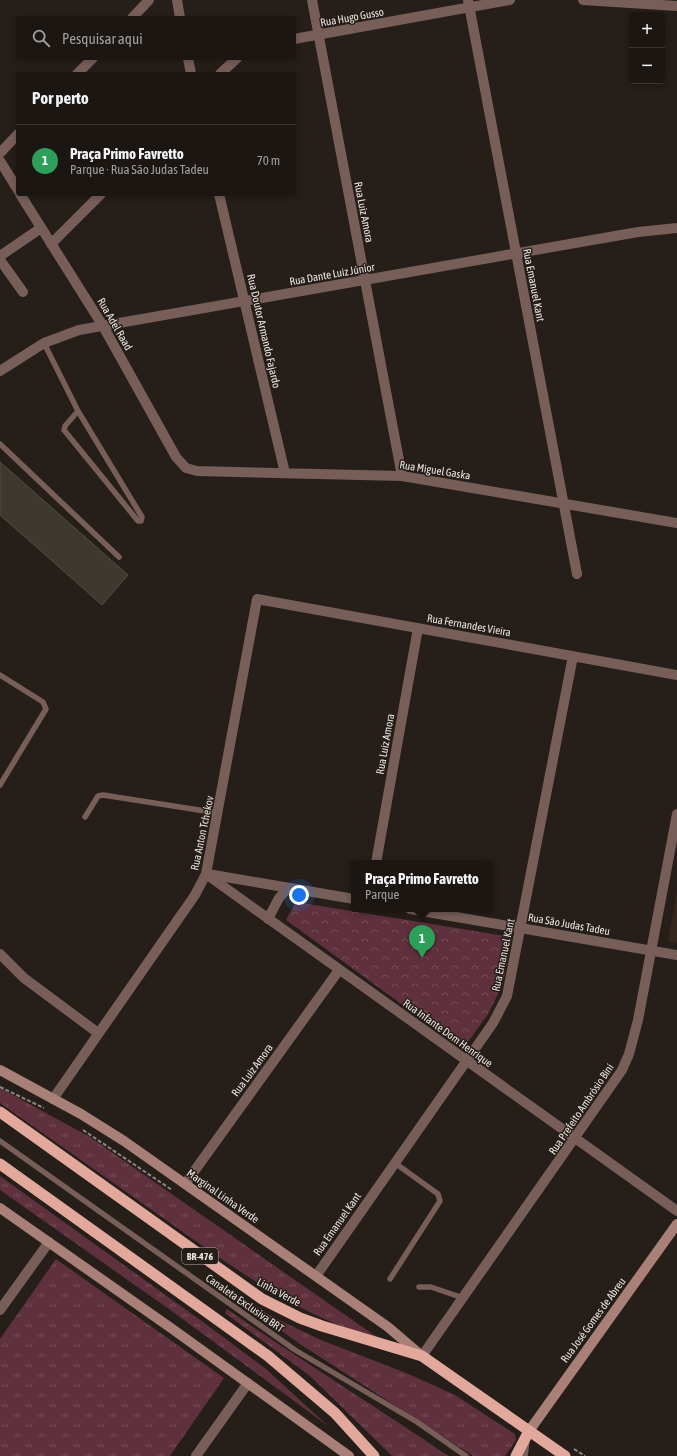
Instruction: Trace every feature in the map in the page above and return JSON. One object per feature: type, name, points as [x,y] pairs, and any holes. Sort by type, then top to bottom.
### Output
[{"type":"highway","name":"Linha Verde","points":[[0,1112],[262,1299],[294,1315],[322,1326],[422,1356],[565,1456]]},
{"type":"highway","points":[[0,1164],[268,1356],[335,1413],[374,1456]]},
{"type":"highway","points":[[516,1456],[529,1431]]},
{"type":"main road","name":"Marginal Linha Verde","points":[[0,1070],[102,1126],[388,1326],[422,1356]]},
{"type":"main road","points":[[0,1208],[349,1456]]},
{"type":"main road","name":"Rua José Gomes de Abreu","points":[[529,1431],[677,1224]]},
{"type":"street","points":[[134,16],[149,0]]},
{"type":"street","points":[[177,0],[180,16]]},
{"type":"street","name":"Rua Luiz Amora","points":[[312,0],[402,476]]},
{"type":"street","name":"Rua Hugo Gusso","points":[[296,40],[469,4],[510,0]]},
{"type":"street","points":[[583,0],[677,6]]},
{"type":"street","name":"Rua Emanuel Kant","points":[[469,4],[577,574]]},
{"type":"street","points":[[79,72],[91,60]]},
{"type":"street","points":[[188,60],[191,72]]},
{"type":"street","points":[[222,72],[234,60]]},
{"type":"street","points":[[0,153],[16,136]]},
{"type":"street","points":[[0,161],[16,187]]},
{"type":"street","name":"Rua Adel Raad","points":[[21,196],[103,326],[176,457],[186,468]]},
{"type":"street","points":[[51,244],[99,196]]},
{"type":"street","name":"Rua Doutor Armando Fajardo","points":[[219,196],[285,473]]},
{"type":"street","points":[[0,256],[41,228]]},
{"type":"street","name":"Rua Dante Luiz Júnior","points":[[0,371],[44,343],[62,335],[103,326],[638,232],[677,228]]},
{"type":"street","points":[[0,260],[23,292]]},
{"type":"street","name":"Rua Miguel Gaska","points":[[186,468],[197,471],[402,476],[677,523]]},
{"type":"street","name":"Rua Fernandes Vieira","points":[[257,599],[677,675]]},
{"type":"street","name":"Rua Anton Tchekov","points":[[53,1099],[195,895],[206,874],[219,813],[257,599]]},
{"type":"street","name":"Rua Luiz Amora","points":[[377,860],[418,628]]},
{"type":"street","name":"Rua Emanuel Kant","points":[[316,1276],[501,1010],[507,996],[522,928],[573,656]]},
{"type":"street","name":"Rua Prefeito Ambrósio Bini","points":[[422,1356],[614,1085],[629,1054],[638,1020],[652,950],[677,814]]},
{"type":"street","points":[[206,874],[351,898]]},
{"type":"street","name":"Rua Infante Dom Henrique","points":[[206,874],[677,1211]]},
{"type":"street","points":[[268,919],[279,898],[288,888]]},
{"type":"street","name":"Rua São Judas Tadeu","points":[[428,912],[677,955]]},
{"type":"street","points":[[0,954],[24,978],[98,1033]]},
{"type":"street","name":"Rua Luiz Amora","points":[[185,1184],[339,970]]},
{"type":"street","points":[[0,1310],[49,1242]]},
{"type":"street","points":[[196,1456],[248,1383]]},
{"type":"lane","points":[[44,343],[78,411],[142,517],[141,521],[138,521],[64,430],[64,426],[78,411]]},
{"type":"lane","points":[[0,444],[119,557]]},
{"type":"lane","points":[[0,675],[43,702],[46,709],[0,785]]},
{"type":"lane","points":[[85,817],[98,796],[103,795],[219,813]]},
{"type":"lane","name":"Canaleta Exclusiva BRT","points":[[0,1141],[295,1350],[417,1422],[466,1456]]},
{"type":"lane","points":[[390,1279],[440,1202],[438,1194],[395,1162]]},
{"type":"lane","points":[[419,1287],[431,1287],[463,1298]]},
{"type":"lane","points":[[525,1456],[529,1431]]},
{"type":"path","points":[[0,1087],[51,1111]]},
{"type":"path","points":[[78,1127],[178,1194]]},
{"type":"shaded area","points":[[677,891],[677,943],[668,941]]},
{"type":"green space","points":[[296,902],[512,937],[504,978],[498,994],[488,1014],[463,1049],[286,920]]},
{"type":"green space","points":[[0,1088],[90,1137],[381,1340],[351,1330],[295,1304],[217,1256],[0,1103]]},
{"type":"green space","points":[[0,1176],[266,1369],[328,1426],[173,1312],[0,1190]]},
{"type":"green space","points":[[56,1259],[224,1378],[170,1456],[0,1456],[0,1339]]},
{"type":"green space","points":[[237,1295],[273,1317],[321,1340],[406,1373],[455,1395],[515,1434],[516,1440],[505,1456],[473,1456],[300,1344],[235,1298]]},
{"type":"green space","points":[[227,1309],[448,1456],[392,1456],[310,1376],[225,1313]]},
{"type":"building","points":[[0,462],[128,575],[102,605],[0,515]]},
{"type":"place","name":"Praça Primo Favretto","points":[[422,958]]}]
